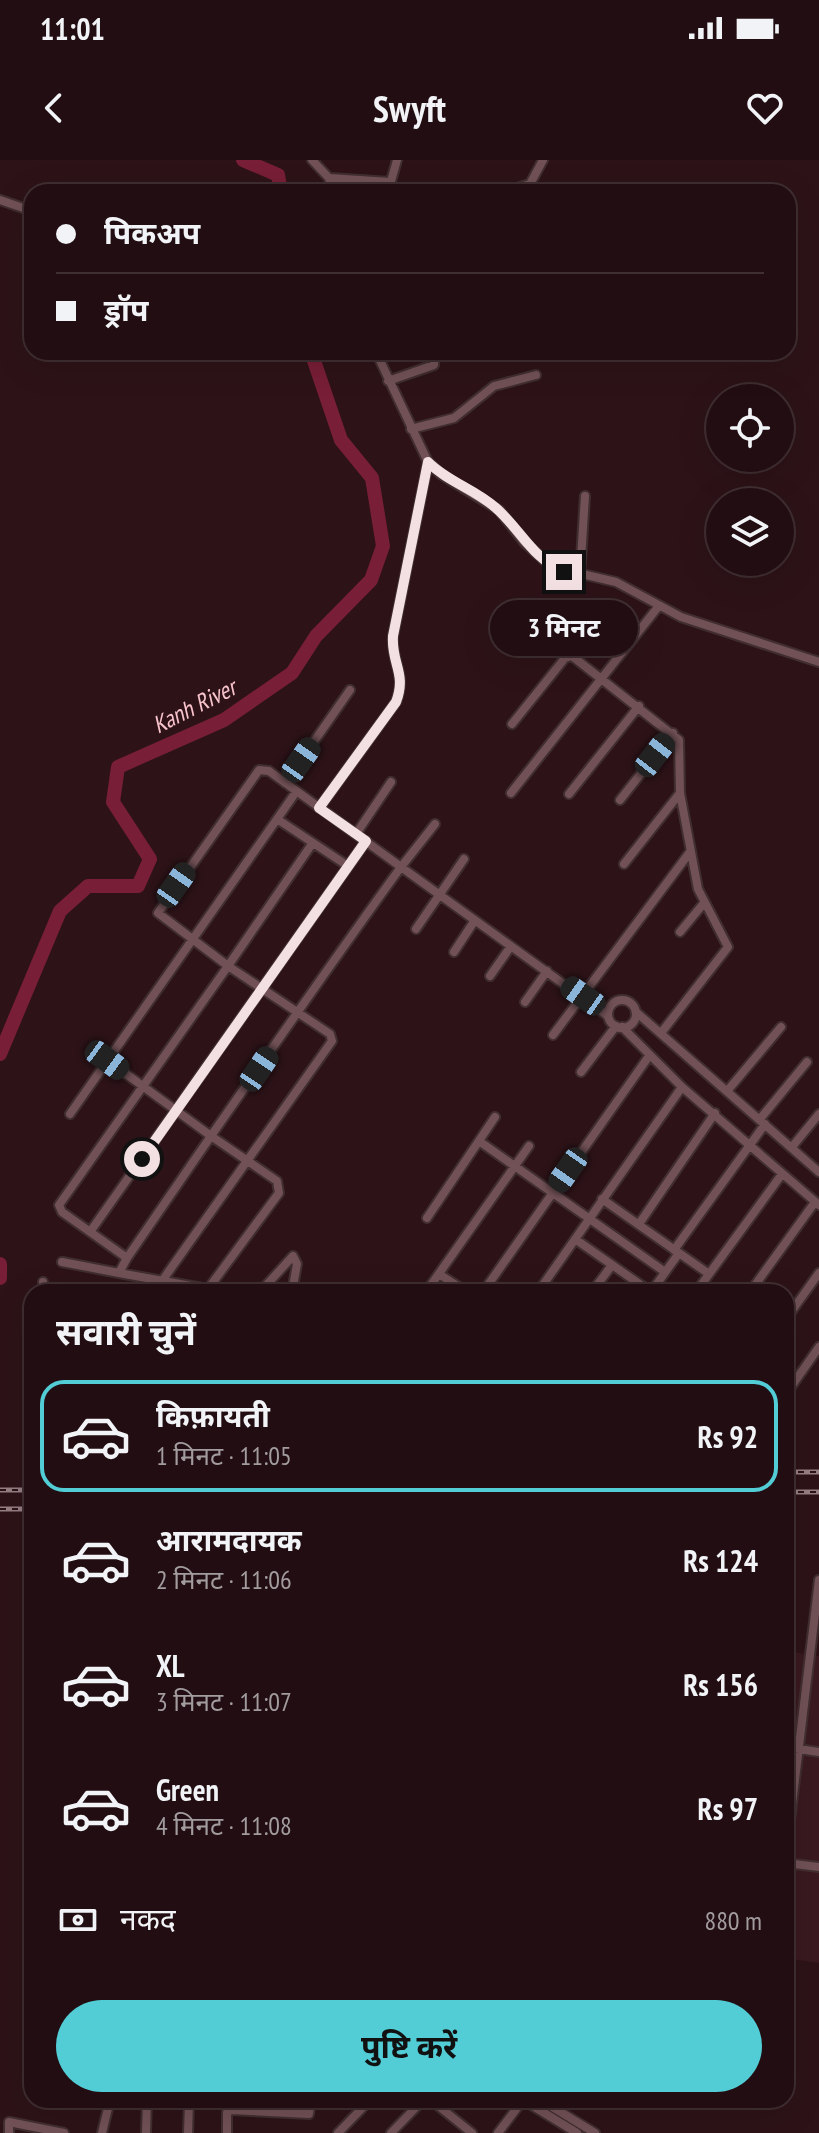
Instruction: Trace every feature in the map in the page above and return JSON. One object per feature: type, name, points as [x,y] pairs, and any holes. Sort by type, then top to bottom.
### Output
[{"type":"street","points":[[312,160],[329,178],[330,184]]},
{"type":"street","points":[[390,184],[397,160]]},
{"type":"street","points":[[530,184],[543,160]]},
{"type":"street","points":[[329,178],[369,184]]},
{"type":"street","points":[[0,200],[24,208]]},
{"type":"street","points":[[379,360],[428,462],[442,475],[499,510],[540,559],[564,572],[616,582],[658,607],[819,662]]},
{"type":"street","points":[[388,381],[434,365],[434,360]]},
{"type":"street","points":[[411,429],[454,418],[494,386],[536,375]]},
{"type":"street","points":[[319,808],[396,702],[401,688],[402,675],[392,649],[393,636],[428,462]]},
{"type":"street","points":[[580,575],[585,496]]},
{"type":"street","points":[[511,793],[605,679],[658,607]]},
{"type":"street","points":[[512,724],[565,658],[572,656],[673,733],[680,747],[680,793],[690,852],[704,903],[724,934],[728,947],[661,1033]]},
{"type":"street","points":[[285,783],[350,690]]},
{"type":"street","points":[[569,794],[639,706]]},
{"type":"street","points":[[620,800],[673,733]]},
{"type":"street","points":[[162,1281],[331,1045],[330,1034],[191,941],[160,917],[158,910],[255,774],[269,771],[583,996],[682,1087],[817,1203],[756,1284]]},
{"type":"street","points":[[356,834],[391,782]]},
{"type":"street","points":[[70,1114],[296,792]]},
{"type":"street","points":[[624,864],[680,793]]},
{"type":"street","points":[[277,819],[348,866]]},
{"type":"street","points":[[119,1273],[211,1136],[401,867],[435,824]]},
{"type":"street","points":[[90,1232],[366,841]]},
{"type":"street","points":[[127,1258],[62,1212],[59,1205],[312,844]]},
{"type":"street","points":[[553,1035],[690,852]]},
{"type":"street","points":[[416,929],[464,859]]},
{"type":"street","points":[[680,932],[704,903]]},
{"type":"street","points":[[454,952],[475,920]]},
{"type":"street","points":[[490,976],[511,946]]},
{"type":"street","points":[[525,1002],[547,971]]},
{"type":"street","points":[[608,1016],[610,1006],[618,1001],[631,1004],[636,1012],[819,1172]]},
{"type":"street","points":[[581,1072],[619,1027],[632,1023],[636,1012]]},
{"type":"street","points":[[728,1090],[781,1027]]},
{"type":"street","points":[[489,1284],[649,1056]]},
{"type":"street","points":[[107,1060],[277,1181],[279,1193],[212,1284]]},
{"type":"street","points":[[654,1284],[762,1121],[807,1062]]},
{"type":"street","points":[[544,1284],[682,1087]]},
{"type":"street","points":[[639,1224],[715,1113]]},
{"type":"street","points":[[792,1147],[819,1114]]},
{"type":"street","points":[[427,1218],[495,1117]]},
{"type":"street","points":[[479,1141],[665,1272]]},
{"type":"street","points":[[432,1284],[529,1146]]},
{"type":"street","points":[[702,1284],[782,1174]]},
{"type":"street","points":[[602,1199],[709,1274]]},
{"type":"street","points":[[575,1239],[638,1284]]},
{"type":"street","points":[[267,1284],[293,1256],[297,1264],[293,1284]]},
{"type":"street","points":[[62,1262],[179,1284]]},
{"type":"street","points":[[598,1284],[612,1265]]},
{"type":"street","points":[[794,1308],[819,1273]]},
{"type":"street","points":[[439,1274],[455,1284]]},
{"type":"street","points":[[794,1383],[819,1347]]},
{"type":"street","points":[[794,1795],[819,1580]]},
{"type":"street","points":[[794,1749],[819,1752]]},
{"type":"street","points":[[794,1864],[819,1867]]},
{"type":"street","points":[[102,2133],[108,2108]]},
{"type":"street","points":[[146,2133],[147,2108]]},
{"type":"street","points":[[188,2133],[189,2108]]},
{"type":"street","points":[[227,2133],[227,2112],[269,2110],[309,2114],[310,2108]]},
{"type":"street","points":[[338,2133],[362,2108]]},
{"type":"street","points":[[391,2133],[415,2108]]},
{"type":"street","points":[[441,2108],[472,2133]]},
{"type":"street","points":[[498,2133],[517,2108]]},
{"type":"street","points":[[551,2108],[577,2133]]},
{"type":"street","points":[[552,2108],[595,2133]]},
{"type":"street","points":[[9,2133],[9,2122],[64,2133]]},
{"type":"street","points":[[453,2133],[461,2124]]},
{"type":"shaded area","points":[[794,1652],[819,1656],[819,1963],[794,1959]]},
{"type":"waterway","name":"Kanh River","points":[[243,160],[278,175],[280,184]]},
{"type":"waterway","name":"Kanh River","points":[[0,1054],[60,911],[88,886],[138,886],[150,859],[113,802],[118,767],[224,720],[292,673],[316,636],[371,580],[383,546],[372,478],[341,440],[314,360]]},
{"type":"waterway","name":"Kanh River","points":[[0,1264],[0,1278]]},
{"type":"railway","points":[[794,1472],[819,1472]]},
{"type":"railway","points":[[0,1490],[24,1490]]},
{"type":"railway","points":[[794,1492],[819,1492]]},
{"type":"railway","points":[[0,1509],[24,1509]]},
{"type":"route","points":[[142,1159],[366,841],[319,808],[396,702],[401,688],[403,680],[392,649],[393,636],[405,590],[428,462],[452,482],[499,510],[540,559],[564,572]]}]
